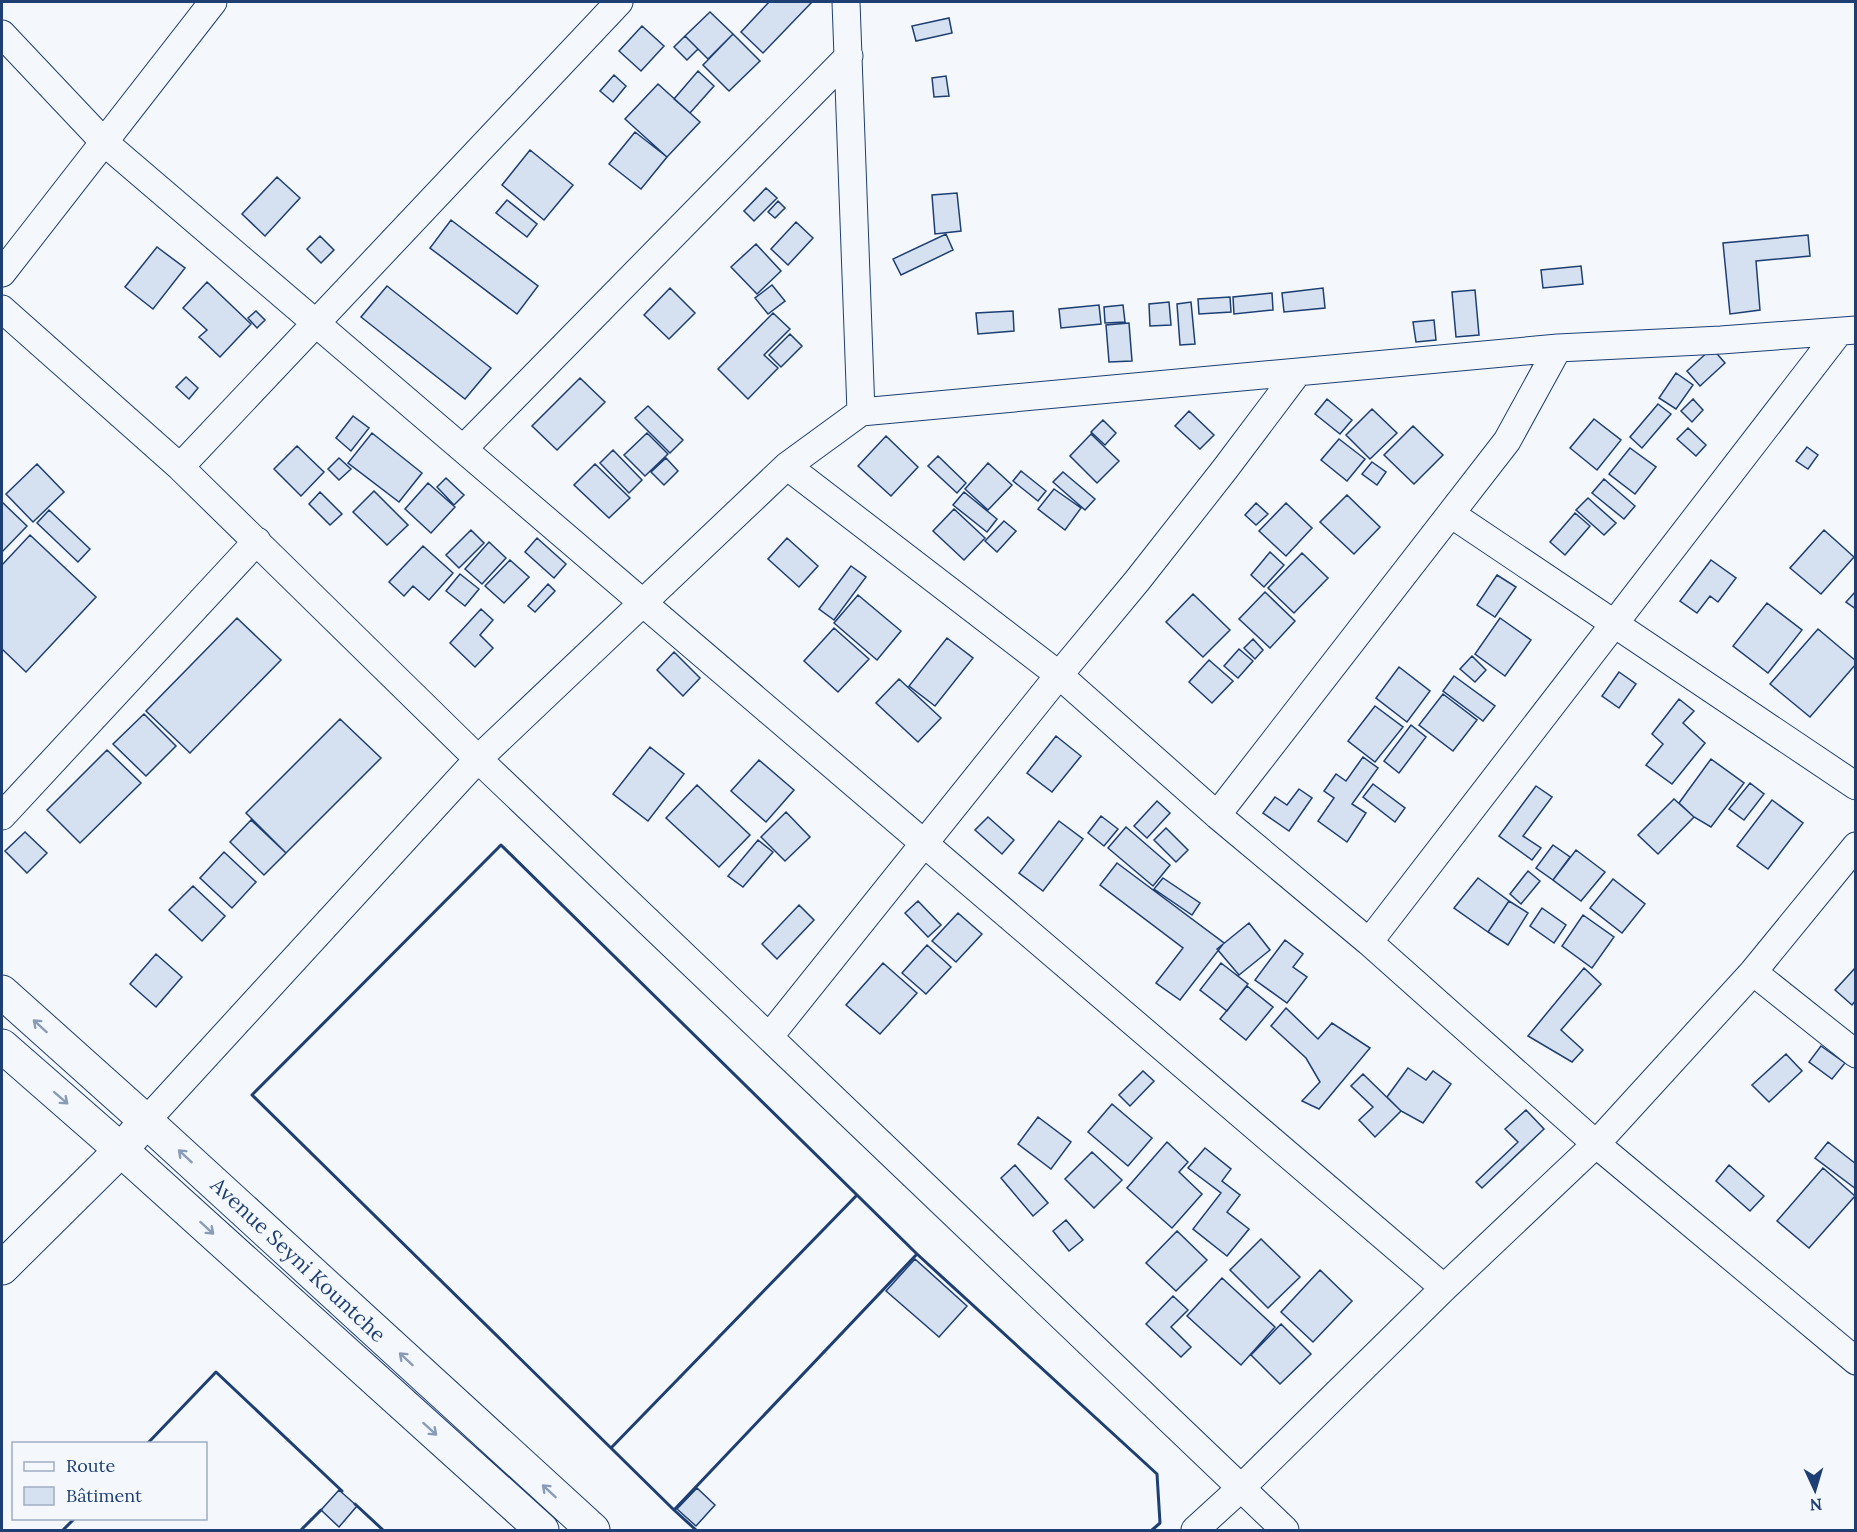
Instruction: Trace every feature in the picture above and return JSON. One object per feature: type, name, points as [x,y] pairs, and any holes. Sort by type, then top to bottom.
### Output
[{"type":"main road","name":"Avenue Seyni Kountche","points":[[2,992],[146,1120],[592,1530]]},
{"type":"main road","name":"Avenue Seyni Kountche","points":[[2,1046],[121,1150],[542,1530]]},
{"type":"main road","points":[[2,1268],[121,1150],[146,1120]]},
{"type":"street","points":[[2,273],[213,2]]},
{"type":"street","points":[[846,2],[861,412]]},
{"type":"street","points":[[180,467],[316,323],[604,6]]},
{"type":"street","points":[[2,34],[104,142],[1444,1288]]},
{"type":"street","points":[[463,449],[849,56]]},
{"type":"street","points":[[2,309],[180,467],[478,759],[1285,1530]]},
{"type":"street","points":[[146,1120],[478,759],[787,466],[861,412],[1558,348],[1847,331]]},
{"type":"street","points":[[1369,942],[1613,624],[1847,331]]},
{"type":"street","points":[[1217,814],[1507,441],[1558,348]]},
{"type":"street","points":[[769,1037],[1226,470],[1298,372]]},
{"type":"street","points":[[787,466],[1059,675],[1217,814],[1369,942],[1596,1144],[1856,1361]]},
{"type":"street","points":[[1451,514],[1856,786]]},
{"type":"street","points":[[2,816],[257,541]]},
{"type":"street","points":[[1194,1530],[1241,1488],[1444,1288],[1596,1144],[1753,972],[1856,846]]},
{"type":"street","points":[[1753,972],[1856,1054]]},
{"type":"building","points":[[769,2],[812,2],[763,53],[741,32]]},
{"type":"building","points":[[710,12],[733,34],[708,59],[685,36]]},
{"type":"building","points":[[949,18],[952,33],[916,41],[912,26]]},
{"type":"building","points":[[642,26],[664,46],[641,71],[619,51]]},
{"type":"building","points":[[733,34],[760,61],[729,91],[703,65]]},
{"type":"building","points":[[685,36],[698,49],[687,60],[674,47]]},
{"type":"building","points":[[698,71],[714,86],[690,113],[674,99]]},
{"type":"building","points":[[614,75],[626,86],[613,102],[600,91]]},
{"type":"building","points":[[946,76],[949,96],[934,97],[932,78]]},
{"type":"building","points":[[658,84],[700,122],[667,157],[625,119]]},
{"type":"building","points":[[635,132],[667,157],[641,189],[609,164]]},
{"type":"building","points":[[530,150],[573,185],[544,220],[502,185]]},
{"type":"building","points":[[277,177],[300,198],[265,236],[242,214]]},
{"type":"building","points":[[766,188],[777,198],[754,221],[744,211]]},
{"type":"building","points":[[957,193],[961,231],[935,234],[932,195]]},
{"type":"building","points":[[507,200],[537,224],[527,237],[496,213]]},
{"type":"building","points":[[778,201],[785,208],[775,218],[768,212]]},
{"type":"building","points":[[451,220],[538,286],[517,314],[430,248]]},
{"type":"building","points":[[796,222],[813,238],[788,265],[771,249]]},
{"type":"building","points":[[946,234],[953,250],[901,275],[893,259]]},
{"type":"building","points":[[1808,235],[1810,256],[1756,261],[1760,310],[1730,314],[1723,243]]},
{"type":"building","points":[[320,236],[334,250],[321,263],[307,249]]},
{"type":"building","points":[[756,244],[781,271],[757,294],[731,267]]},
{"type":"building","points":[[157,247],[185,268],[153,309],[125,287]]},
{"type":"building","points":[[1581,266],[1583,284],[1543,288],[1541,270]]},
{"type":"building","points":[[207,282],[251,324],[220,357],[199,337],[207,330],[183,308]]},
{"type":"building","points":[[772,285],[785,301],[768,314],[755,298]]},
{"type":"building","points":[[387,286],[491,368],[465,399],[361,317]]},
{"type":"building","points":[[670,288],[695,313],[669,339],[644,315]]},
{"type":"building","points":[[1323,288],[1325,308],[1284,312],[1282,293]]},
{"type":"building","points":[[1475,290],[1479,335],[1456,337],[1452,292]]},
{"type":"building","points":[[1272,293],[1273,310],[1234,314],[1233,297]]},
{"type":"building","points":[[1230,297],[1231,312],[1199,314],[1198,299]]},
{"type":"building","points":[[1169,302],[1171,325],[1150,326],[1149,304]]},
{"type":"building","points":[[1191,302],[1195,344],[1180,345],[1177,304]]},
{"type":"building","points":[[1099,305],[1101,324],[1061,328],[1059,309]]},
{"type":"building","points":[[1123,305],[1125,322],[1105,323],[1104,307]]},
{"type":"building","points":[[256,311],[265,320],[257,328],[248,318]]},
{"type":"building","points":[[1013,311],[1014,331],[978,334],[976,313]]},
{"type":"building","points":[[773,313],[790,329],[764,355],[778,368],[748,399],[718,369]]},
{"type":"building","points":[[1434,320],[1436,340],[1416,342],[1413,322]]},
{"type":"building","points":[[1129,323],[1132,361],[1109,362],[1106,325]]},
{"type":"building","points":[[790,334],[802,346],[781,367],[769,355]]},
{"type":"building","points":[[1712,348],[1725,363],[1700,386],[1687,371]]},
{"type":"building","points":[[1676,373],[1693,385],[1676,409],[1659,398]]},
{"type":"building","points":[[186,377],[198,388],[189,399],[176,387]]},
{"type":"building","points":[[580,378],[605,402],[557,450],[532,426]]},
{"type":"building","points":[[1327,399],[1352,420],[1340,434],[1315,414]]},
{"type":"building","points":[[1693,399],[1703,410],[1692,422],[1681,411]]},
{"type":"building","points":[[1658,404],[1671,414],[1642,448],[1630,437]]},
{"type":"building","points":[[648,406],[683,440],[670,453],[635,418]]},
{"type":"building","points":[[1372,409],[1397,433],[1370,459],[1346,435]]},
{"type":"building","points":[[1189,411],[1214,435],[1200,449],[1175,426]]},
{"type":"building","points":[[353,416],[369,428],[351,451],[336,438]]},
{"type":"building","points":[[1594,419],[1621,440],[1597,470],[1570,448]]},
{"type":"building","points":[[1103,420],[1116,433],[1105,445],[1091,432]]},
{"type":"building","points":[[1413,426],[1443,455],[1414,484],[1384,455]]},
{"type":"building","points":[[1688,428],[1706,445],[1696,456],[1677,439]]},
{"type":"building","points":[[372,433],[422,473],[399,502],[348,463]]},
{"type":"building","points":[[647,433],[668,454],[645,476],[624,455]]},
{"type":"building","points":[[1091,434],[1119,461],[1097,483],[1070,456]]},
{"type":"building","points":[[886,436],[918,467],[891,496],[858,466]]},
{"type":"building","points":[[1339,439],[1365,459],[1347,481],[1321,460]]},
{"type":"building","points":[[297,446],[324,472],[301,496],[274,469]]},
{"type":"building","points":[[1807,447],[1818,455],[1808,469],[1796,461]]},
{"type":"building","points":[[1630,448],[1656,467],[1635,494],[1609,474]]},
{"type":"building","points":[[613,450],[642,480],[629,493],[600,463]]},
{"type":"building","points":[[938,456],[966,483],[957,493],[928,466]]},
{"type":"building","points":[[339,458],[351,469],[339,480],[328,469]]},
{"type":"building","points":[[666,458],[678,471],[664,485],[651,472]]},
{"type":"building","points":[[1372,462],[1386,472],[1377,485],[1362,474]]},
{"type":"building","points":[[988,463],[1012,485],[988,510],[965,489]]},
{"type":"building","points":[[37,464],[64,492],[33,522],[6,494]]},
{"type":"building","points":[[595,464],[630,498],[609,518],[574,485]]},
{"type":"building","points":[[1021,471],[1046,491],[1038,501],[1013,481]]},
{"type":"building","points":[[1063,472],[1095,499],[1085,510],[1053,482]]},
{"type":"building","points":[[446,478],[464,495],[454,505],[437,487]]},
{"type":"building","points":[[1604,479],[1635,506],[1624,519],[1592,493]]},
{"type":"building","points":[[428,483],[455,507],[431,533],[405,509]]},
{"type":"building","points":[[1054,489],[1081,508],[1065,530],[1038,509]]},
{"type":"building","points":[[374,491],[408,525],[387,545],[353,512]]},
{"type":"building","points":[[320,492],[342,514],[330,525],[309,504]]},
{"type":"building","points":[[964,492],[997,519],[987,532],[953,505]]},
{"type":"building","points":[[1347,495],[1380,527],[1354,554],[1320,522]]},
{"type":"building","points":[[1588,498],[1616,523],[1604,535],[1576,510]]},
{"type":"building","points":[[2,502],[27,526],[2,552]]},
{"type":"building","points":[[1256,503],[1268,514],[1256,525],[1245,515]]},
{"type":"building","points":[[1286,503],[1312,528],[1286,556],[1259,531]]},
{"type":"building","points":[[954,509],[985,538],[964,560],[933,531]]},
{"type":"building","points":[[49,510],[90,549],[78,562],[37,523]]},
{"type":"building","points":[[1575,513],[1590,526],[1565,555],[1550,542]]},
{"type":"building","points":[[1004,521],[1016,531],[997,552],[985,541]]},
{"type":"building","points":[[471,530],[484,543],[459,568],[446,555]]},
{"type":"building","points":[[1824,530],[1854,557],[1821,594],[1790,568]]},
{"type":"building","points":[[30,535],[96,597],[26,672],[2,649],[2,565]]},
{"type":"building","points":[[537,538],[566,564],[554,578],[525,552]]},
{"type":"building","points":[[787,538],[818,566],[799,587],[768,559]]},
{"type":"building","points":[[489,542],[506,558],[482,584],[465,569]]},
{"type":"building","points":[[423,546],[453,573],[429,600],[413,586],[404,596],[389,582]]},
{"type":"building","points":[[1270,552],[1284,565],[1264,587],[1251,575]]},
{"type":"building","points":[[1302,553],[1328,578],[1294,613],[1268,588]]},
{"type":"building","points":[[510,560],[529,577],[504,603],[485,586]]},
{"type":"building","points":[[1711,560],[1736,578],[1718,602],[1710,596],[1697,613],[1680,601]]},
{"type":"building","points":[[851,566],[866,577],[834,620],[819,609]]},
{"type":"building","points":[[460,574],[479,589],[465,606],[446,591]]},
{"type":"building","points":[[1497,575],[1516,587],[1495,617],[1477,605]]},
{"type":"building","points":[[548,584],[555,591],[535,612],[528,606]]},
{"type":"building","points":[[1856,591],[1856,609],[1846,602]]},
{"type":"building","points":[[1265,592],[1295,621],[1270,648],[1239,619]]},
{"type":"building","points":[[1193,594],[1230,630],[1203,657],[1166,622]]},
{"type":"building","points":[[858,595],[901,631],[877,660],[834,623]]},
{"type":"building","points":[[1767,603],[1802,630],[1768,673],[1733,646]]},
{"type":"building","points":[[481,609],[493,620],[480,635],[493,648],[475,667],[450,643]]},
{"type":"building","points":[[237,618],[281,660],[190,753],[146,711]]},
{"type":"building","points":[[1500,618],[1531,640],[1505,676],[1475,654]]},
{"type":"building","points":[[834,628],[869,659],[838,692],[804,661]]},
{"type":"building","points":[[1818,629],[1856,661],[1856,664],[1810,717],[1770,684]]},
{"type":"building","points":[[947,638],[973,658],[935,706],[909,686]]},
{"type":"building","points":[[1253,639],[1263,650],[1255,659],[1244,648]]},
{"type":"building","points":[[1239,649],[1253,661],[1238,678],[1224,666]]},
{"type":"building","points":[[674,652],[700,678],[683,696],[657,670]]},
{"type":"building","points":[[1472,656],[1486,670],[1475,682],[1460,669]]},
{"type":"building","points":[[1209,660],[1233,681],[1212,703],[1189,682]]},
{"type":"building","points":[[1399,667],[1430,691],[1407,722],[1376,698]]},
{"type":"building","points":[[1619,672],[1636,684],[1619,708],[1602,696]]},
{"type":"building","points":[[1454,676],[1495,706],[1483,721],[1443,691]]},
{"type":"building","points":[[899,679],[941,718],[918,742],[876,703]]},
{"type":"building","points":[[1443,694],[1477,720],[1453,751],[1419,725]]},
{"type":"building","points":[[1679,699],[1694,711],[1683,723],[1705,743],[1672,784],[1646,765],[1663,744],[1652,734]]},
{"type":"building","points":[[1375,706],[1403,727],[1375,762],[1348,741]]},
{"type":"building","points":[[144,714],[176,746],[146,776],[113,744]]},
{"type":"building","points":[[340,719],[381,758],[286,853],[246,813]]},
{"type":"building","points":[[1411,725],[1426,737],[1399,773],[1384,761]]},
{"type":"building","points":[[1056,736],[1081,756],[1052,792],[1027,773]]},
{"type":"building","points":[[650,747],[684,774],[648,821],[613,794]]},
{"type":"building","points":[[107,750],[141,783],[80,843],[47,810]]},
{"type":"building","points":[[1363,757],[1378,768],[1352,804],[1366,813],[1347,842],[1318,821],[1334,798],[1324,791],[1336,774],[1346,781]]},
{"type":"building","points":[[1711,759],[1744,783],[1711,827],[1694,817],[1679,803]]},
{"type":"building","points":[[759,760],[794,790],[766,822],[731,791]]},
{"type":"building","points":[[1750,783],[1764,794],[1744,820],[1729,809]]},
{"type":"building","points":[[1373,784],[1405,808],[1395,822],[1363,797]]},
{"type":"building","points":[[697,785],[750,835],[719,867],[666,818]]},
{"type":"building","points":[[1536,786],[1552,797],[1523,836],[1541,848],[1532,860],[1499,836]]},
{"type":"building","points":[[1299,789],[1312,798],[1289,831],[1263,813],[1275,797],[1287,805]]},
{"type":"building","points":[[1674,799],[1694,817],[1658,854],[1638,835]]},
{"type":"building","points":[[1772,800],[1803,823],[1768,869],[1737,846]]},
{"type":"building","points":[[1157,801],[1170,813],[1147,838],[1134,826]]},
{"type":"building","points":[[786,812],[810,837],[785,861],[761,837]]},
{"type":"building","points":[[1101,816],[1118,829],[1104,846],[1088,833]]},
{"type":"building","points":[[988,817],[1014,840],[1002,854],[975,830]]},
{"type":"building","points":[[251,820],[286,853],[264,875],[230,842]]},
{"type":"building","points":[[1059,821],[1083,839],[1043,891],[1019,873]]},
{"type":"building","points":[[1126,827],[1170,865],[1153,886],[1108,848]]},
{"type":"building","points":[[1166,828],[1188,850],[1176,862],[1154,840]]},
{"type":"building","points":[[25,832],[47,853],[27,873],[5,851]]},
{"type":"building","points":[[758,840],[773,852],[743,887],[728,876]]},
{"type":"building","points":[[1553,845],[1570,857],[1553,880],[1536,868]]},
{"type":"building","points":[[1576,850],[1605,872],[1581,901],[1553,880]]},
{"type":"building","points":[[224,852],[256,882],[232,908],[200,878]]},
{"type":"building","points":[[1117,863],[1224,943],[1180,1000],[1156,983],[1183,948],[1100,885]]},
{"type":"building","points":[[1528,871],[1540,881],[1521,904],[1510,894]]},
{"type":"building","points":[[1163,878],[1200,903],[1192,915],[1154,889]]},
{"type":"building","points":[[1478,878],[1509,901],[1488,932],[1454,908]]},
{"type":"building","points":[[1613,879],[1645,904],[1622,933],[1590,908]]},
{"type":"building","points":[[193,886],[225,916],[202,941],[169,910]]},
{"type":"building","points":[[918,901],[941,925],[928,937],[905,913]]},
{"type":"building","points":[[1509,901],[1528,913],[1508,945],[1488,932]]},
{"type":"building","points":[[799,905],[814,920],[777,959],[762,944]]},
{"type":"building","points":[[1542,908],[1566,925],[1554,943],[1530,926]]},
{"type":"building","points":[[958,913],[982,934],[956,962],[932,941]]},
{"type":"building","points":[[1583,915],[1614,937],[1592,968],[1562,946]]},
{"type":"building","points":[[1249,923],[1270,950],[1239,975],[1217,949]]},
{"type":"building","points":[[1285,940],[1303,954],[1293,967],[1307,977],[1287,1003],[1255,980]]},
{"type":"building","points":[[927,945],[951,967],[926,994],[902,973]]},
{"type":"building","points":[[156,954],[182,977],[156,1007],[130,984]]},
{"type":"building","points":[[883,963],[917,993],[880,1034],[846,1005]]},
{"type":"building","points":[[1221,963],[1248,984],[1227,1011],[1200,990]]},
{"type":"building","points":[[1856,967],[1856,1000],[1852,1005],[1835,990]]},
{"type":"building","points":[[1584,968],[1601,984],[1561,1030],[1583,1050],[1572,1062],[1528,1036]]},
{"type":"building","points":[[1247,986],[1273,1007],[1246,1040],[1220,1019]]},
{"type":"building","points":[[1286,1008],[1318,1039],[1332,1023],[1370,1048],[1319,1109],[1302,1101],[1320,1082],[1306,1058],[1271,1026]]},
{"type":"building","points":[[1821,1046],[1845,1063],[1832,1079],[1809,1062]]},
{"type":"building","points":[[1786,1054],[1802,1071],[1769,1102],[1752,1085]]},
{"type":"building","points":[[1408,1068],[1426,1080],[1433,1071],[1451,1084],[1423,1123],[1401,1111],[1387,1097]]},
{"type":"building","points":[[1143,1071],[1154,1081],[1130,1106],[1119,1095]]},
{"type":"building","points":[[1363,1074],[1401,1111],[1375,1137],[1359,1120],[1373,1107],[1351,1086]]},
{"type":"building","points":[[1112,1104],[1152,1138],[1128,1166],[1088,1132]]},
{"type":"building","points":[[1526,1110],[1544,1129],[1482,1188],[1476,1182],[1518,1142],[1505,1129]]},
{"type":"building","points":[[1038,1117],[1071,1142],[1051,1169],[1018,1144]]},
{"type":"building","points":[[1167,1142],[1188,1162],[1179,1172],[1202,1194],[1172,1228],[1127,1188]]},
{"type":"building","points":[[1828,1142],[1856,1164],[1856,1189],[1815,1158]]},
{"type":"building","points":[[1205,1148],[1231,1169],[1222,1181],[1240,1195],[1227,1212],[1249,1229],[1227,1256],[1193,1229],[1221,1193],[1188,1168]]},
{"type":"building","points":[[1092,1152],[1122,1180],[1094,1208],[1065,1179]]},
{"type":"building","points":[[1015,1165],[1048,1203],[1033,1216],[1001,1178]]},
{"type":"building","points":[[1729,1165],[1764,1196],[1750,1211],[1716,1181]]},
{"type":"building","points":[[1823,1168],[1855,1196],[1809,1248],[1777,1221]]},
{"type":"building","points":[[1066,1220],[1083,1240],[1069,1251],[1053,1231]]},
{"type":"building","points":[[1177,1231],[1207,1260],[1176,1291],[1146,1263]]},
{"type":"building","points":[[1261,1239],[1300,1277],[1268,1308],[1230,1270]]},
{"type":"building","points":[[915,1259],[967,1306],[939,1337],[886,1291]]},
{"type":"building","points":[[1320,1270],[1352,1301],[1313,1342],[1281,1312]]},
{"type":"building","points":[[1222,1278],[1275,1327],[1241,1365],[1187,1316]]},
{"type":"building","points":[[1173,1296],[1188,1310],[1171,1327],[1191,1347],[1181,1357],[1146,1324]]},
{"type":"building","points":[[1281,1324],[1311,1354],[1280,1384],[1251,1355]]},
{"type":"building","points":[[697,1488],[715,1505],[696,1526],[677,1509]]},
{"type":"building","points":[[339,1490],[357,1506],[339,1527],[321,1510]]},
{"type":"wall","points":[[674,1510],[252,1095],[501,845],[917,1254]]},
{"type":"wall","points":[[611,1448],[857,1195]]},
{"type":"wall","points":[[696,1530],[674,1510],[917,1254],[1157,1474],[1160,1523],[1152,1530]]},
{"type":"wall","points":[[149,1442],[216,1372],[342,1491]]},
{"type":"wall","points":[[355,1504],[383,1530]]},
{"type":"wall","points":[[301,1530],[321,1510]]},
{"type":"wall","points":[[63,1530],[73,1520]]}]
